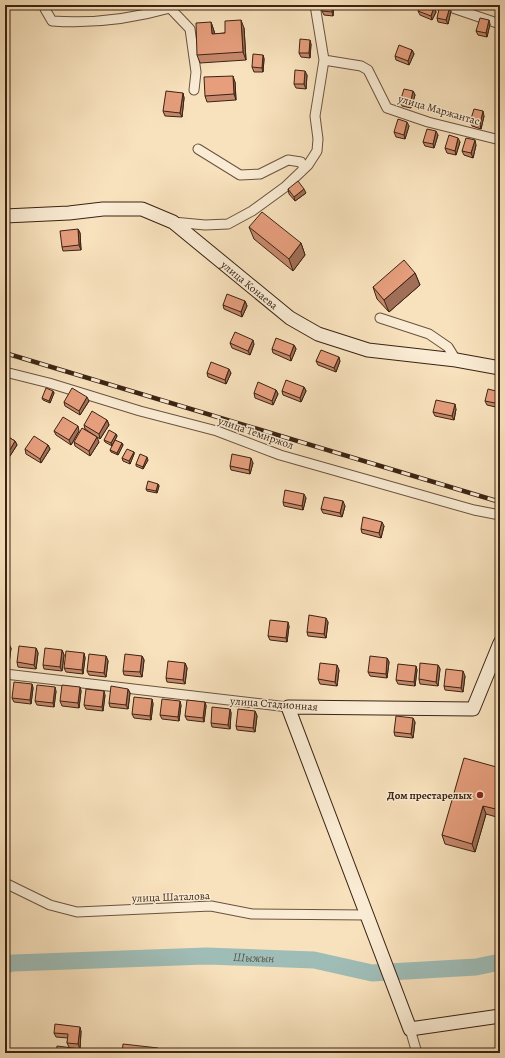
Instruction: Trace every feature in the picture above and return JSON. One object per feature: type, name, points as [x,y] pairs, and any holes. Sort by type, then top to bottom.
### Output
[{"type":"street","points":[[45,5],[45,10],[52,21],[68,22],[105,21],[143,16],[171,7],[190,29],[196,72],[194,90]]},
{"type":"street","points":[[173,222],[205,225],[228,224],[252,211],[285,187],[304,168],[317,151],[318,139],[315,116],[324,60],[315,5]]},
{"type":"street","points":[[444,5],[500,24]]},
{"type":"street","name":"улица Маржантас","points":[[324,60],[361,66],[368,70],[387,108],[428,122],[500,140]]},
{"type":"street","points":[[198,149],[240,175],[260,174],[288,160],[301,162],[304,168]]},
{"type":"street","name":"улица Конаева","points":[[5,216],[69,214],[123,208],[142,209],[173,222],[290,318],[318,334],[368,350],[456,360],[500,368]]},
{"type":"street","points":[[380,318],[429,334],[448,347],[456,360]]},
{"type":"street","name":"улица Темиржол","points":[[5,372],[49,383],[140,411],[217,431],[280,455],[474,510],[500,515]]},
{"type":"street","name":"улица Стадионная","points":[[5,674],[288,707],[473,709],[500,642]]},
{"type":"street","points":[[288,707],[400,1002],[417,1053]]},
{"type":"street","name":"улица Шаталова","points":[[5,882],[50,905],[77,912],[211,906],[252,914],[366,915]]},
{"type":"street","points":[[410,1029],[500,1016]]},
{"type":"building","points":[[323,5],[332,5],[332,12],[322,11]]},
{"type":"building","points":[[421,5],[434,7],[431,16],[418,11]]},
{"type":"building","points":[[440,5],[450,7],[446,20],[437,18]]},
{"type":"building","points":[[480,18],[489,20],[486,33],[476,31]]},
{"type":"building","points":[[241,20],[243,52],[197,55],[196,23],[211,22],[212,34],[225,33],[225,21]]},
{"type":"building","points":[[300,39],[310,40],[309,53],[299,53]]},
{"type":"building","points":[[399,45],[412,50],[408,61],[395,56]]},
{"type":"building","points":[[253,54],[263,55],[262,68],[252,67]]},
{"type":"building","points":[[295,70],[305,71],[304,84],[294,84]]},
{"type":"building","points":[[233,76],[234,94],[205,96],[204,77]]},
{"type":"building","points":[[404,89],[413,91],[410,104],[400,102]]},
{"type":"building","points":[[166,91],[183,93],[180,113],[163,111]]},
{"type":"building","points":[[474,109],[483,111],[480,124],[470,122]]},
{"type":"building","points":[[398,119],[407,122],[404,135],[394,132]]},
{"type":"building","points":[[427,129],[436,131],[433,144],[423,142]]},
{"type":"building","points":[[449,135],[458,138],[455,151],[445,148]]},
{"type":"building","points":[[466,138],[475,140],[471,153],[462,151]]},
{"type":"building","points":[[298,181],[304,189],[294,197],[288,189]]},
{"type":"building","points":[[262,212],[301,243],[289,259],[249,227]]},
{"type":"building","points":[[78,229],[79,245],[62,247],[60,231]]},
{"type":"building","points":[[404,260],[415,273],[384,300],[373,287]]},
{"type":"building","points":[[500,285],[500,292],[497,291]]},
{"type":"building","points":[[227,294],[245,301],[241,312],[223,305]]},
{"type":"building","points":[[235,332],[253,340],[248,351],[230,343]]},
{"type":"building","points":[[276,338],[294,345],[290,356],[272,349]]},
{"type":"building","points":[[321,350],[339,357],[334,368],[316,361]]},
{"type":"building","points":[[211,362],[229,369],[225,380],[207,373]]},
{"type":"building","points":[[286,380],[304,387],[300,398],[282,391]]},
{"type":"building","points":[[258,382],[276,390],[272,401],[254,393]]},
{"type":"building","points":[[46,388],[53,391],[49,401],[42,398]]},
{"type":"building","points":[[72,388],[87,397],[79,411],[64,402]]},
{"type":"building","points":[[488,389],[500,392],[500,404],[485,401]]},
{"type":"building","points":[[436,400],[455,404],[452,416],[433,412]]},
{"type":"building","points":[[92,411],[107,420],[99,434],[84,425]]},
{"type":"building","points":[[63,417],[78,426],[69,440],[54,431]]},
{"type":"building","points":[[82,428],[97,437],[89,451],[74,442]]},
{"type":"building","points":[[109,430],[116,434],[111,443],[104,440]]},
{"type":"building","points":[[5,435],[15,441],[7,455],[5,454]]},
{"type":"building","points":[[34,436],[48,445],[40,459],[25,449]]},
{"type":"building","points":[[115,440],[122,443],[117,453],[110,450]]},
{"type":"building","points":[[127,449],[134,452],[129,461],[122,458]]},
{"type":"building","points":[[140,454],[147,457],[143,467],[136,464]]},
{"type":"building","points":[[232,454],[251,458],[249,470],[230,466]]},
{"type":"building","points":[[148,481],[158,484],[156,491],[146,489]]},
{"type":"building","points":[[285,490],[304,494],[302,506],[283,502]]},
{"type":"building","points":[[324,497],[343,501],[340,513],[321,509]]},
{"type":"building","points":[[363,517],[382,522],[379,533],[361,529]]},
{"type":"building","points":[[309,615],[326,618],[324,634],[307,632]]},
{"type":"building","points":[[270,620],[288,622],[286,638],[268,636]]},
{"type":"building","points":[[5,643],[9,644],[8,660],[5,660]]},
{"type":"building","points":[[19,646],[36,648],[34,665],[17,662]]},
{"type":"building","points":[[45,648],[62,650],[60,667],[43,665]]},
{"type":"building","points":[[66,651],[84,653],[82,670],[64,668]]},
{"type":"building","points":[[89,654],[106,656],[104,673],[87,671]]},
{"type":"building","points":[[125,654],[142,656],[140,672],[123,671]]},
{"type":"building","points":[[370,656],[387,658],[386,674],[368,672]]},
{"type":"building","points":[[168,661],[185,663],[183,680],[166,678]]},
{"type":"building","points":[[320,663],[337,665],[335,682],[318,679]]},
{"type":"building","points":[[420,663],[438,665],[436,682],[419,679]]},
{"type":"building","points":[[398,664],[416,666],[414,682],[396,680]]},
{"type":"building","points":[[446,669],[463,671],[461,688],[444,686]]},
{"type":"building","points":[[14,682],[32,684],[30,700],[12,698]]},
{"type":"building","points":[[37,685],[55,687],[53,703],[35,701]]},
{"type":"building","points":[[62,685],[80,687],[78,703],[60,701]]},
{"type":"building","points":[[111,686],[128,689],[126,705],[109,703]]},
{"type":"building","points":[[86,689],[104,691],[102,707],[84,705]]},
{"type":"building","points":[[134,697],[152,699],[150,716],[132,714]]},
{"type":"building","points":[[162,699],[180,701],[178,717],[160,715]]},
{"type":"building","points":[[187,700],[205,702],[203,718],[185,716]]},
{"type":"building","points":[[212,707],[230,709],[228,725],[211,723]]},
{"type":"building","points":[[238,709],[255,711],[253,728],[236,726]]},
{"type":"building","points":[[396,716],[413,718],[411,734],[394,732]]},
{"type":"building","name":"Дом престарелых","points":[[464,758],[500,768],[498,780],[500,781],[500,810],[483,806],[472,844],[442,835]]},
{"type":"building","points":[[55,1024],[80,1027],[78,1044],[67,1043],[68,1034],[54,1033]]},
{"type":"building","points":[[123,1044],[158,1048],[157,1053],[122,1053]]},
{"type":"building","points":[[57,1046],[73,1048],[72,1053],[56,1053]]},
{"type":"waterway","name":"Шыжын","points":[[5,965],[13,963],[206,956],[314,960],[372,973],[476,967],[500,962]]},
{"type":"railway","points":[[5,353],[500,502]]},
{"type":"place","name":"Дом престарелых","points":[[480,795]]}]
